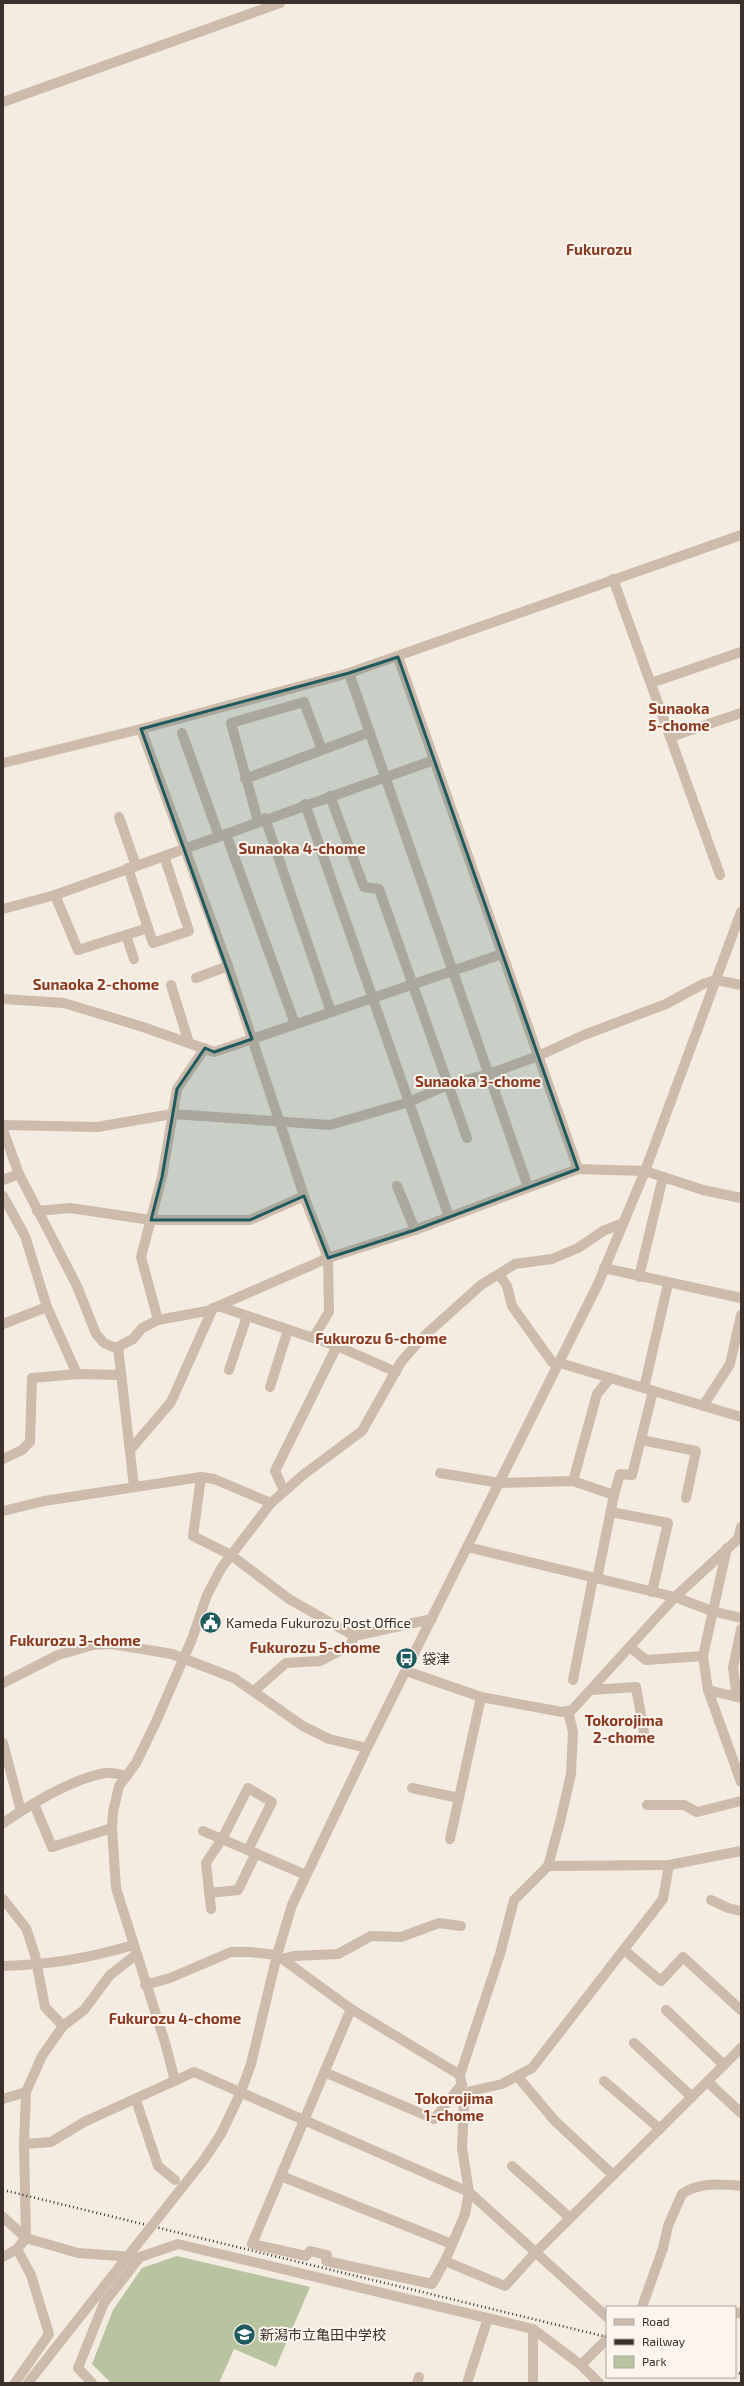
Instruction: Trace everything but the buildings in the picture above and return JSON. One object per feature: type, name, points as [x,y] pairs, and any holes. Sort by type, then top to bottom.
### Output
[{"type":"street","points":[[3,102],[280,3]]},
{"type":"street","points":[[3,763],[141,729],[349,673],[398,657],[741,534]]},
{"type":"street","points":[[613,579],[720,875]]},
{"type":"street","points":[[651,683],[741,652]]},
{"type":"street","points":[[398,657],[578,1170]]},
{"type":"street","points":[[349,673],[528,1187]]},
{"type":"street","points":[[322,750],[304,702],[231,723],[246,779],[331,1012]]},
{"type":"street","points":[[670,737],[741,713]]},
{"type":"street","points":[[141,729],[228,966],[304,1196],[328,1258],[329,1312],[314,1338]]},
{"type":"street","points":[[246,779],[370,732]]},
{"type":"street","points":[[182,733],[223,835],[295,1024]]},
{"type":"street","points":[[3,909],[54,894],[185,849],[305,804],[434,760]]},
{"type":"street","points":[[330,796],[364,887],[379,889],[415,984],[467,1138]]},
{"type":"street","points":[[305,804],[449,1217]]},
{"type":"street","points":[[119,817],[153,943],[189,931],[164,856]]},
{"type":"street","points":[[54,894],[78,950],[148,928]]},
{"type":"street","points":[[28,2383],[203,2161],[221,2134],[240,2094],[251,2064],[280,1957],[292,1905],[367,1748],[560,1363],[604,1268],[645,1171],[741,912]]},
{"type":"street","points":[[126,935],[134,959]]},
{"type":"street","points":[[3,999],[64,1003],[214,1052],[502,954]]},
{"type":"street","points":[[196,978],[228,966]]},
{"type":"street","points":[[3,1125],[97,1127],[172,1114],[280,1120],[308,1125],[330,1125],[409,1102],[450,1084],[489,1074],[538,1056],[584,1035],[666,1004],[703,984],[716,980],[741,985]]},
{"type":"street","points":[[171,985],[189,1043]]},
{"type":"street","points":[[158,1320],[141,1257],[162,1177],[177,1088],[205,1048]]},
{"type":"street","points":[[3,1130],[20,1174],[76,1286],[96,1334],[104,1343],[118,1347],[133,1339],[142,1328],[158,1320],[215,1307],[328,1258],[415,1230],[528,1187],[578,1170],[645,1171],[703,1190],[741,1198]]},
{"type":"street","points":[[3,1180],[20,1174]]},
{"type":"street","points":[[639,1277],[663,1177]]},
{"type":"street","points":[[398,1186],[415,1230]]},
{"type":"street","points":[[3,1196],[25,1236],[47,1307],[77,1374]]},
{"type":"street","points":[[38,1211],[70,1208],[151,1220],[250,1220],[304,1196]]},
{"type":"street","points":[[175,2081],[166,2046],[116,1888],[112,1828],[119,1786],[136,1763],[155,1724],[192,1640],[207,1595],[222,1567],[271,1503],[284,1491],[362,1431],[396,1372],[422,1338],[481,1285],[516,1264],[552,1259],[578,1248],[603,1231],[623,1223]]},
{"type":"street","points":[[604,1268],[668,1284],[741,1298]]},
{"type":"street","points":[[499,1274],[507,1286],[512,1306],[552,1362],[560,1363],[741,1417]]},
{"type":"street","points":[[573,1680],[614,1495],[620,1474],[632,1475],[641,1440],[648,1389],[668,1284]]},
{"type":"street","points":[[3,1324],[47,1307]]},
{"type":"street","points":[[215,1307],[337,1346],[396,1372]]},
{"type":"street","points":[[130,1450],[171,1402],[215,1307]]},
{"type":"street","points":[[703,1406],[730,1364],[741,1315]]},
{"type":"street","points":[[229,1370],[246,1316]]},
{"type":"street","points":[[270,1387],[288,1330]]},
{"type":"street","points":[[284,1491],[275,1471],[337,1346]]},
{"type":"street","points":[[118,1347],[134,1487]]},
{"type":"street","points":[[3,1459],[22,1450],[30,1442],[32,1378],[77,1374],[121,1375]]},
{"type":"street","points":[[573,1481],[597,1394],[610,1378]]},
{"type":"street","points":[[641,1440],[696,1451],[686,1498]]},
{"type":"street","points":[[440,1473],[500,1483],[573,1481],[614,1495]]},
{"type":"street","points":[[3,1511],[44,1501],[201,1477],[214,1479],[271,1503]]},
{"type":"street","points":[[201,1477],[193,1536],[231,1555],[290,1599],[354,1636],[432,1619]]},
{"type":"street","points":[[610,1512],[668,1523],[652,1592]]},
{"type":"street","points":[[406,1671],[481,1696],[562,1712],[572,1710],[675,1597],[738,1539],[741,1527]]},
{"type":"street","points":[[468,1547],[595,1579],[675,1597],[712,1611],[741,1618]]},
{"type":"street","points":[[727,1548],[703,1656],[708,1690],[741,1782]]},
{"type":"street","points":[[708,1690],[739,1697],[733,1668],[741,1629]]},
{"type":"street","points":[[254,1691],[286,1663],[320,1661],[351,1645],[354,1636]]},
{"type":"street","points":[[3,1684],[58,1655],[93,1645],[112,1644],[183,1658],[234,1678],[304,1726],[329,1739],[367,1748]]},
{"type":"street","points":[[630,1647],[646,1660],[703,1656]]},
{"type":"street","points":[[591,1690],[636,1687],[644,1732]]},
{"type":"street","points":[[450,1839],[481,1696]]},
{"type":"street","points":[[351,2009],[252,2244],[306,2256],[310,2250],[327,2255],[326,2261],[432,2284],[445,2261],[465,2214],[469,2192],[462,2148],[464,2104],[462,2084],[500,1954],[514,1900],[548,1866],[560,1822],[571,1774],[573,1732],[568,1711]]},
{"type":"street","points":[[3,1743],[21,1811]]},
{"type":"street","points":[[3,1823],[21,1811],[81,1780],[107,1772],[127,1776]]},
{"type":"street","points":[[209,1893],[238,1890],[272,1802],[248,1788],[222,1839],[206,1863],[209,1893],[211,1909]]},
{"type":"street","points":[[412,1788],[459,1798]]},
{"type":"street","points":[[647,1805],[684,1805],[697,1812],[741,1801]]},
{"type":"street","points":[[34,1804],[52,1847],[112,1828]]},
{"type":"street","points":[[203,1831],[306,1875]]},
{"type":"street","points":[[548,1866],[669,1865],[741,1850]]},
{"type":"street","points":[[280,1957],[351,2009],[462,2084],[502,2084],[532,2068],[663,1899],[669,1865]]},
{"type":"street","points":[[3,1899],[26,1928],[45,2007],[63,2026]]},
{"type":"street","points":[[712,1900],[728,1908],[741,1911]]},
{"type":"street","points":[[146,1985],[170,1978],[231,1952],[250,1952],[280,1957],[338,1954],[371,1936],[401,1937],[439,1923],[461,1926]]},
{"type":"street","points":[[3,1966],[36,1965],[135,1950]]},
{"type":"street","points":[[3,2257],[17,2249],[26,2238],[24,2144],[26,2092],[42,2056],[63,2026],[84,2010],[110,1975],[135,1950]]},
{"type":"street","points":[[624,1950],[661,1981],[683,1957],[741,2010]]},
{"type":"street","points":[[666,2010],[724,2065]]},
{"type":"street","points":[[634,2043],[692,2097]]},
{"type":"street","points":[[445,2261],[505,2286],[536,2252],[741,2048]]},
{"type":"street","points":[[24,2144],[51,2142],[84,2122],[136,2100],[194,2072],[304,2122],[469,2192],[606,2317]]},
{"type":"street","points":[[324,2072],[434,2119],[462,2084]]},
{"type":"street","points":[[517,2076],[555,2121],[613,2175]]},
{"type":"street","points":[[604,2082],[660,2129]]},
{"type":"street","points":[[708,2082],[741,2113]]},
{"type":"street","points":[[3,2099],[26,2092]]},
{"type":"street","points":[[136,2100],[158,2166],[175,2180]]},
{"type":"street","points":[[512,2166],[570,2218]]},
{"type":"street","points":[[281,2176],[452,2244]]},
{"type":"street","points":[[642,2306],[663,2248],[668,2226],[682,2194],[702,2186],[722,2184],[741,2186]]},
{"type":"street","points":[[3,2217],[26,2238],[78,2254],[140,2257],[178,2244],[533,2329],[582,2365],[599,2383]]},
{"type":"street","points":[[15,2383],[50,2334],[31,2275],[17,2249]]},
{"type":"street","points":[[92,2383],[78,2368],[80,2360],[104,2303],[140,2257]]},
{"type":"street","points":[[467,2383],[488,2318]]},
{"type":"street","points":[[533,2329],[533,2383]]},
{"type":"street","points":[[582,2365],[606,2340]]},
{"type":"highlighted area","points":[[398,657],[578,1169],[415,1230],[328,1258],[304,1196],[250,1220],[151,1220],[162,1177],[177,1089],[205,1048],[214,1052],[252,1039],[141,729],[349,673]]},
{"type":"green space","points":[[177,2256],[310,2287],[276,2367],[234,2349],[219,2383],[111,2383],[92,2364],[113,2310],[142,2268]]},
{"type":"railway","points":[[3,2190],[606,2337]]},
{"type":"railway","points":[[736,2372],[741,2374]]},
{"type":"place","name":"Kameda Fukurozu Post Office","points":[[211,1622]]},
{"type":"place","name":"袋津","points":[[407,1658]]},
{"type":"place","name":"新潟市立亀田中学校","points":[[244,2334]]},
{"type":"district","name":"Fukurozu","points":[[599,249]]},
{"type":"district","name":"Sunaoka 5-chome","points":[[679,716]]},
{"type":"district","name":"Sunaoka 4-chome","points":[[302,848]]},
{"type":"district","name":"Sunaoka 2-chome","points":[[96,984]]},
{"type":"district","name":"Sunaoka 3-chome","points":[[478,1081]]},
{"type":"district","name":"Fukurozu 6-chome","points":[[381,1338]]},
{"type":"district","name":"Fukurozu 3-chome","points":[[75,1640]]},
{"type":"district","name":"Fukurozu 5-chome","points":[[315,1647]]},
{"type":"district","name":"Tokorojima 2-chome","points":[[624,1728]]},
{"type":"district","name":"Fukurozu 4-chome","points":[[175,2018]]},
{"type":"district","name":"Tokorojima 1-chome","points":[[454,2106]]}]
